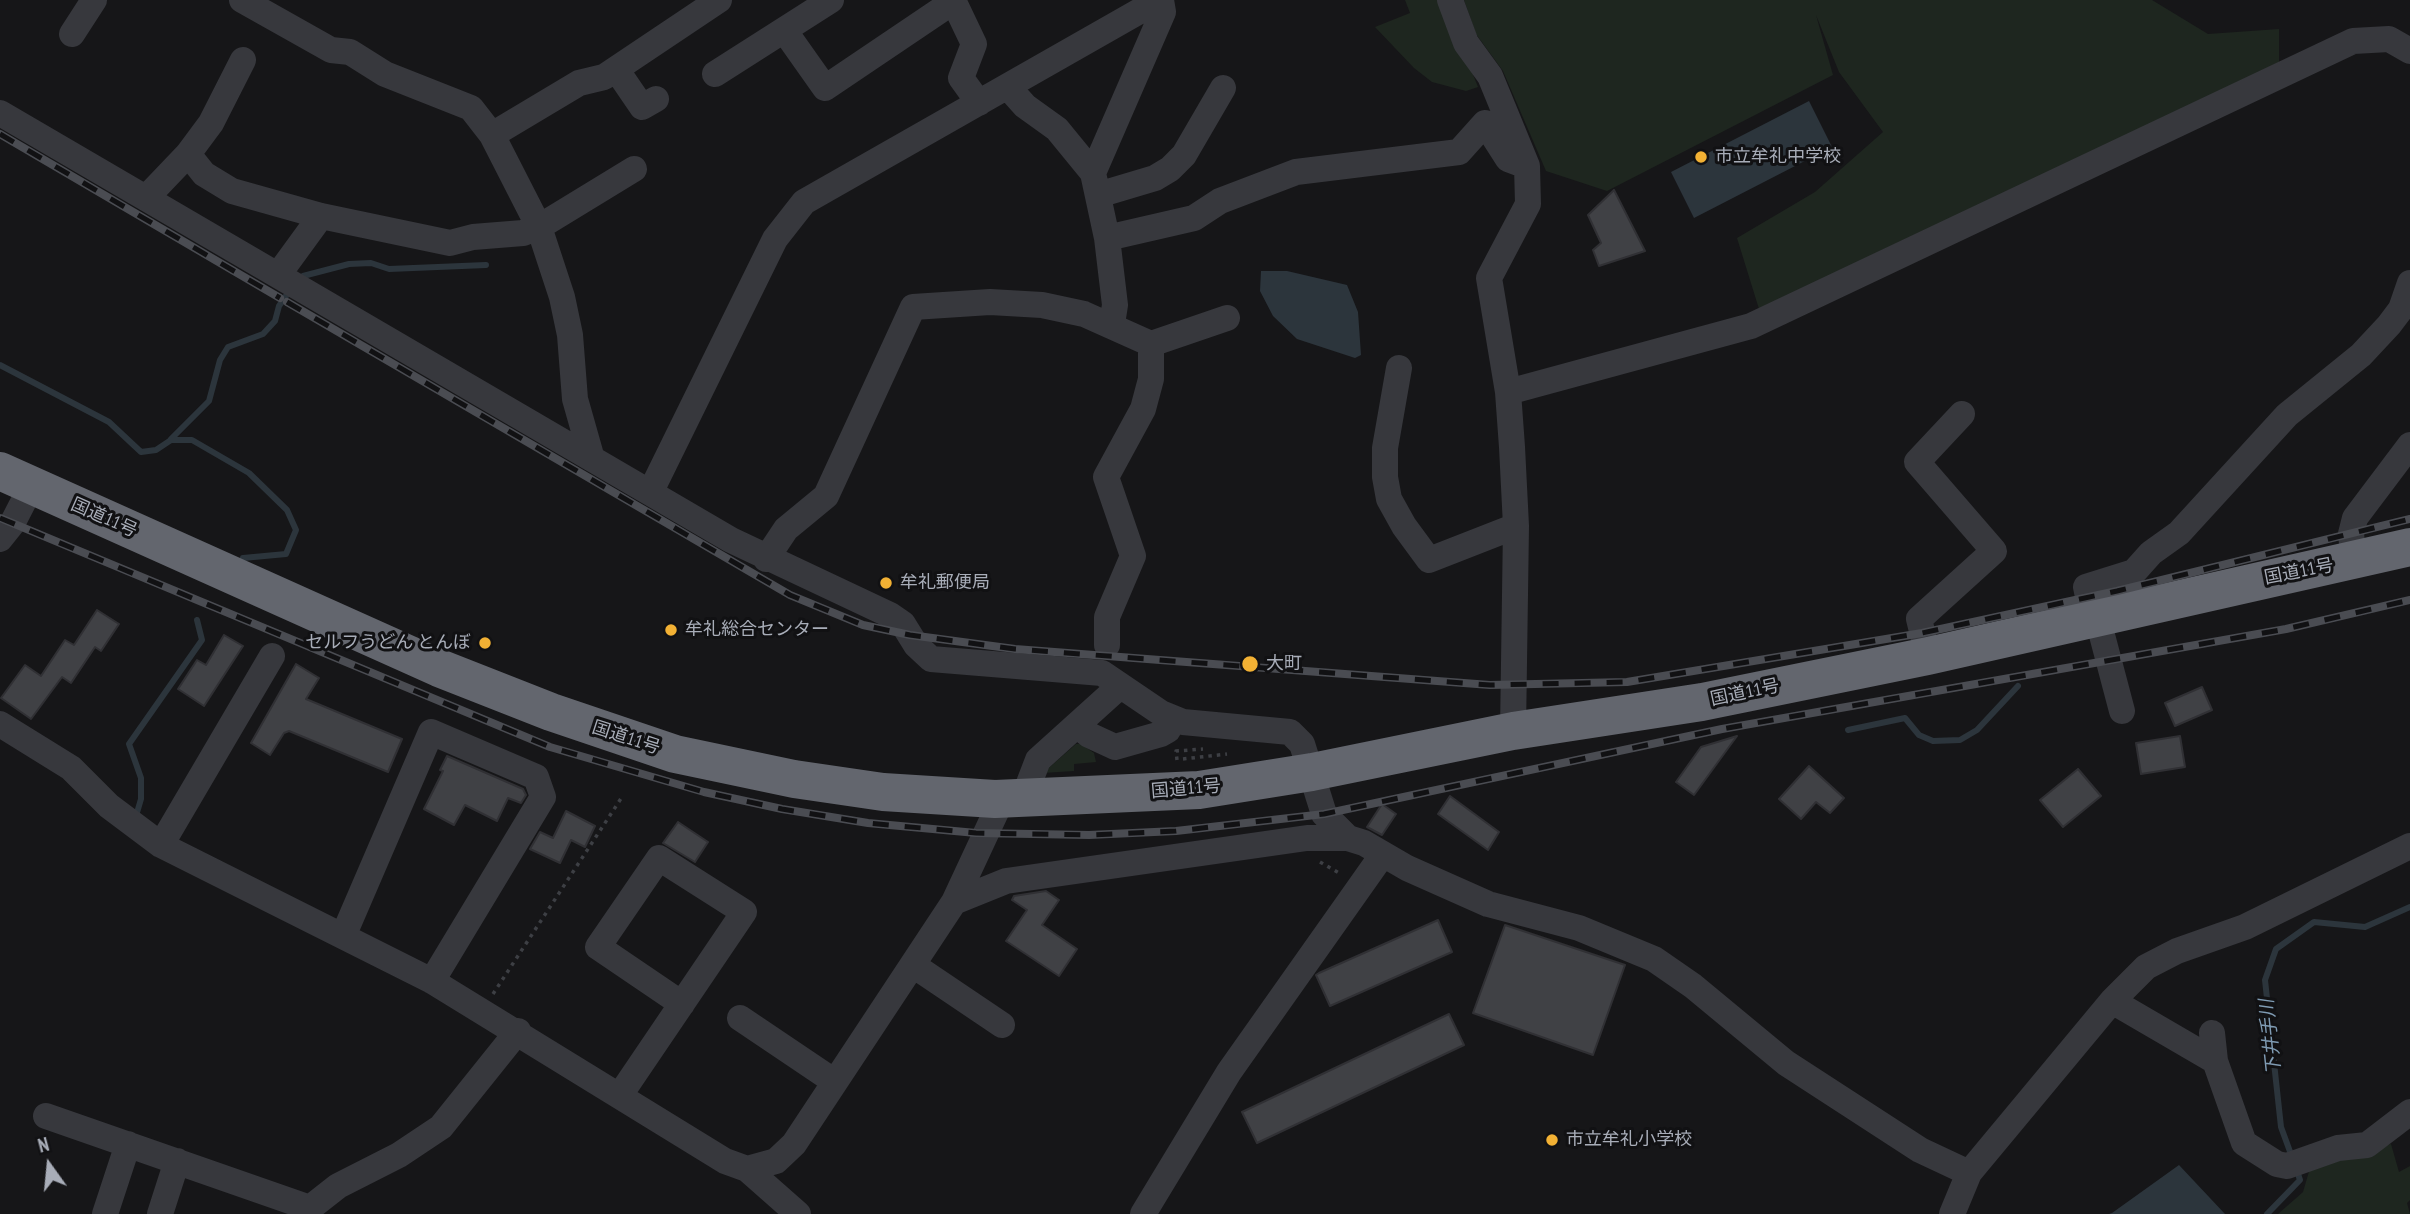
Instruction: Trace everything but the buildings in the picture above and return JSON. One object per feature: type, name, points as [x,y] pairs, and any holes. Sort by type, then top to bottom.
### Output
[{"type":"highway","name":"国道11号","points":[[16,478],[439,668],[551,712],[675,754],[794,779],[883,792],[1012,799],[1199,790],[1312,772],[1513,732],[1702,702],[2096,620],[2250,582],[2410,547]]},
{"type":"street","points":[[72,34],[94,0]]},
{"type":"street","points":[[242,0],[331,50],[350,52],[386,74],[471,108],[492,135],[539,227],[562,298],[570,335],[575,399],[592,459]]},
{"type":"street","points":[[492,135],[579,83],[604,77],[719,0]]},
{"type":"street","points":[[715,74],[831,0]]},
{"type":"street","points":[[651,491],[775,239],[804,202],[1160,0],[1163,12],[1095,184]]},
{"type":"street","points":[[1450,0],[1466,43],[1490,76],[1527,166],[1528,204],[1489,278],[1508,393],[1516,526],[1513,732]]},
{"type":"street","points":[[784,30],[825,88],[954,1],[974,44],[961,78],[979,103]]},
{"type":"street","points":[[1508,393],[1751,326],[2353,41],[2389,39],[2410,51]]},
{"type":"street","points":[[146,198],[188,154],[211,123],[243,60]]},
{"type":"street","points":[[616,69],[642,107],[656,99]]},
{"type":"street","points":[[1008,86],[1025,106],[1057,129],[1095,184],[1107,238],[1115,305],[1112,324]]},
{"type":"street","points":[[1095,184],[1155,178],[1170,170],[1184,155],[1223,88]]},
{"type":"street","points":[[0,113],[766,559],[890,615],[902,624],[916,645],[931,659],[1102,674],[1173,718],[1200,726],[1290,732],[1302,744],[1324,814],[1348,838]]},
{"type":"street","points":[[1107,238],[1194,218],[1220,201],[1296,173],[1459,152],[1485,123],[1508,159],[1527,166]]},
{"type":"street","points":[[188,154],[204,174],[232,191],[321,216],[450,243],[473,237],[523,233],[539,227],[634,169]]},
{"type":"street","points":[[278,275],[321,216]]},
{"type":"street","points":[[2122,711],[2086,587],[2134,572],[2151,553],[2179,533],[2287,415],[2361,355],[2405,310],[2410,283]]},
{"type":"street","points":[[766,559],[786,529],[826,496],[913,307],[990,302],[1042,305],[1084,314],[1112,324],[1151,344],[1227,318]]},
{"type":"street","points":[[1107,645],[1107,617],[1133,556],[1106,477],[1143,409],[1151,379],[1151,344]]},
{"type":"street","points":[[1399,368],[1385,448],[1385,477],[1389,499],[1404,526],[1429,560],[1516,526]]},
{"type":"street","points":[[1928,656],[1919,619],[1994,551],[1917,462],[1962,414]]},
{"type":"street","points":[[2354,561],[2351,534],[2356,518],[2410,445]]},
{"type":"street","points":[[0,539],[12,524],[16,478]]},
{"type":"street","points":[[161,845],[272,656]]},
{"type":"street","points":[[747,1169],[776,1161],[794,1144],[954,902],[1012,799],[1038,760],[1120,685]]},
{"type":"street","points":[[1077,725],[1089,735],[1115,747],[1161,734],[1168,730],[1173,718]]},
{"type":"street","points":[[0,724],[71,768],[109,806],[161,845],[344,934],[432,981],[725,1161],[747,1169],[798,1214]]},
{"type":"street","points":[[344,934],[431,732],[536,777],[543,797],[432,981]]},
{"type":"street","points":[[954,902],[1006,881],[1307,838],[1348,838],[1364,842],[1488,904],[1579,928],[1654,959],[1693,986],[1786,1063],[1920,1150],[1969,1173]]},
{"type":"street","points":[[1952,1214],[1969,1173],[2112,1001],[2146,967],[2177,951],[2245,927],[2410,846]]},
{"type":"street","points":[[1143,1214],[1229,1072],[1384,854]]},
{"type":"street","points":[[620,1095],[682,1004],[744,912],[659,858],[598,947],[682,1004]]},
{"type":"street","points":[[913,965],[1002,1025]]},
{"type":"street","points":[[2112,1001],[2215,1061]]},
{"type":"street","points":[[740,1018],[835,1082]]},
{"type":"street","points":[[46,1116],[177,1161],[257,1202],[309,1211],[338,1186],[399,1155],[441,1127],[517,1031]]},
{"type":"street","points":[[2212,1033],[2215,1061],[2244,1143],[2277,1164],[2294,1164],[2338,1148],[2367,1145],[2410,1112]]},
{"type":"street","points":[[105,1214],[128,1144]]},
{"type":"street","points":[[160,1214],[177,1161]]},
{"type":"path","points":[[1177,760],[1176,751],[1205,748]]},
{"type":"path","points":[[1166,762],[1231,753]]},
{"type":"path","points":[[482,1010],[622,797]]},
{"type":"path","points":[[1313,859],[1343,875]]},
{"type":"shaded area","points":[[1405,0],[1443,0],[1478,87],[1466,91],[1432,82],[1414,68],[1375,27],[1410,13]]},
{"type":"shaded area","points":[[1464,0],[2152,0],[2208,34],[2279,29],[2279,64],[1759,309],[1737,238],[1815,192],[1883,132],[1839,72],[1816,15],[1833,75],[1607,191],[1546,171],[1503,71],[1476,34]]},
{"type":"shaded area","points":[[1809,101],[1832,147],[1694,218],[1671,172]]},
{"type":"shaded area","points":[[1261,271],[1287,271],[1347,285],[1358,312],[1361,355],[1355,358],[1297,339],[1273,316],[1260,291]]},
{"type":"shaded area","points":[[1076,744],[1081,744],[1094,753],[1096,762],[1074,764],[1074,771],[1043,773]]},
{"type":"shaded area","points":[[2391,1144],[2399,1172],[2410,1166],[2410,1200],[2407,1203],[2410,1214],[2278,1214],[2303,1192],[2310,1168],[2342,1152]]},
{"type":"shaded area","points":[[2179,1165],[2225,1214],[2109,1214],[2112,1213]]},
{"type":"waterway","points":[[303,276],[349,264],[371,263],[389,269],[486,265]]},
{"type":"waterway","points":[[171,439],[209,401],[220,360],[228,347],[263,334],[275,321],[279,306],[288,293]]},
{"type":"waterway","points":[[0,365],[109,422],[141,452],[156,450],[171,440],[192,440],[249,473],[287,510],[296,530],[286,554],[243,558]]},
{"type":"waterway","points":[[136,816],[141,799],[141,778],[129,744],[202,640],[197,620]]},
{"type":"waterway","points":[[1848,730],[1905,718],[1919,735],[1933,741],[1960,740],[1977,730],[2018,686]]},
{"type":"waterway","name":"下井手川","points":[[2292,1157],[2281,1127],[2265,980],[2276,949],[2314,922],[2365,927],[2410,907]]},
{"type":"waterway","name":"下井手川","points":[[2267,1214],[2300,1180],[2297,1171]]},
{"type":"railway","points":[[0,134],[280,298]]},
{"type":"railway","points":[[287,302],[790,595],[863,625],[910,635],[1015,649],[1490,685],[1627,682],[1922,633],[2117,591],[2410,519]]},
{"type":"railway","points":[[0,518],[550,747],[704,792],[782,809],[868,823],[976,833],[1089,835],[1176,831],[1324,814],[1722,729],[2286,629],[2410,600]]},
{"type":"place","name":"市立牟礼中学校","points":[[1701,157]]},
{"type":"place","name":"牟礼郵便局","points":[[886,583]]},
{"type":"place","name":"牟礼総合センター","points":[[671,630]]},
{"type":"place","name":"セルフうどん とんぼ","points":[[485,643]]},
{"type":"place","name":"大町","points":[[1250,664]]},
{"type":"place","name":"市立牟礼小学校","points":[[1552,1140]]}]
